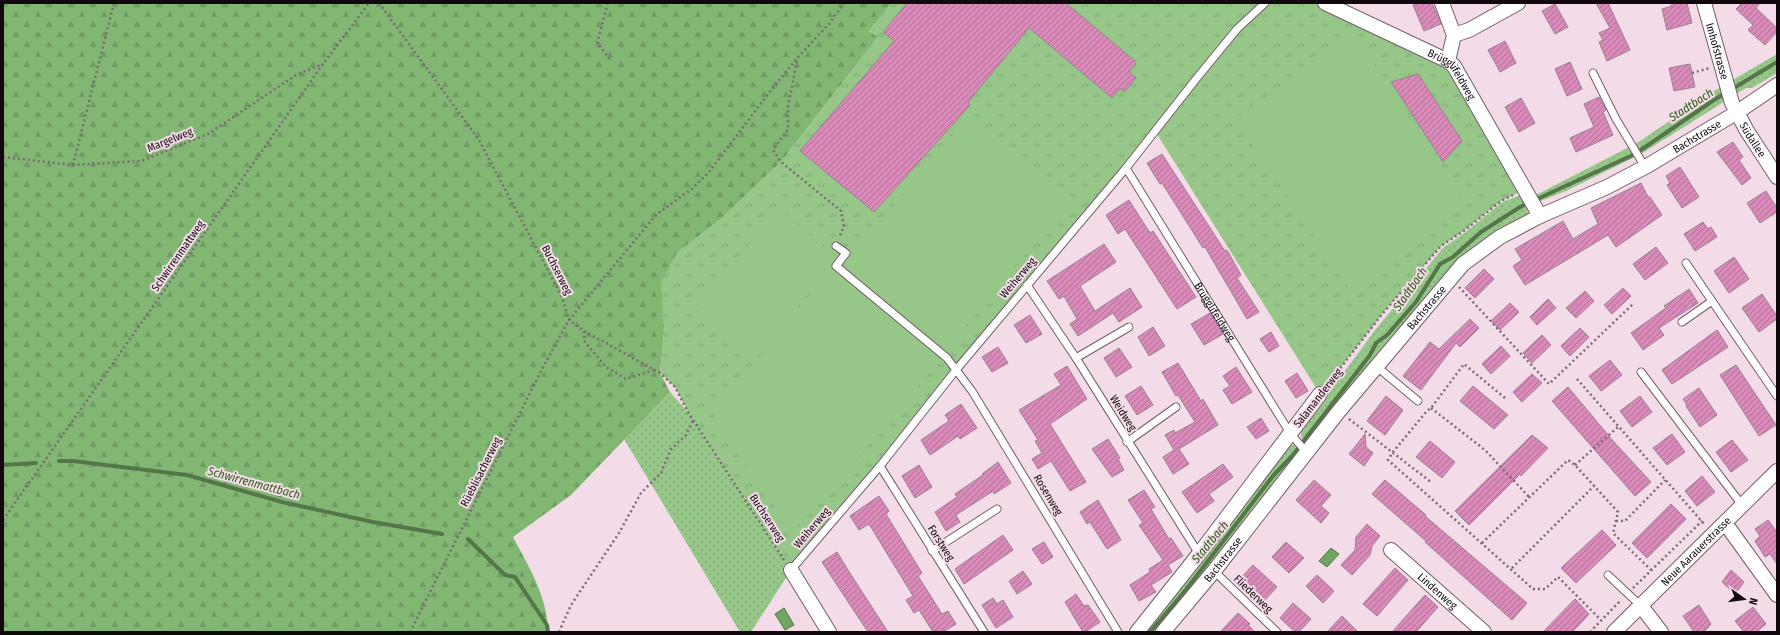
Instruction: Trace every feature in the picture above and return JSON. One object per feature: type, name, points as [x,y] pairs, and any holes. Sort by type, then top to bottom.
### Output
[{"type":"street","name":"Brügglifeldweg","points":[[1325,3],[1448,61],[1454,66],[1526,195],[1540,216]]},
{"type":"street","points":[[1442,3],[1454,35],[1448,61]]},
{"type":"street","points":[[1454,35],[1469,30],[1518,3]]},
{"type":"street","name":"Imhofstrasse","points":[[1704,3],[1724,79],[1734,106]]},
{"type":"street","name":"Bachstrasse","points":[[1163,632],[1214,571],[1305,451],[1463,264],[1500,238],[1540,216],[1607,187],[1643,162],[1734,106],[1777,85]]},
{"type":"street","name":"Südallee","points":[[1734,106],[1746,131],[1777,177]]},
{"type":"street","name":"Salamanderweg","points":[[1137,632],[1292,436],[1320,394]]},
{"type":"street","name":"Neue Aarauerstrasse","points":[[1614,632],[1777,470]]},
{"type":"street","points":[[1725,523],[1777,595]]},
{"type":"street","name":"Lindenweg","points":[[1391,550],[1484,632]]},
{"type":"street","points":[[791,570],[829,632]]},
{"type":"street","points":[[1641,606],[1661,632]]},
{"type":"lane","name":"Weiherweg","points":[[791,570],[880,466],[956,370],[1126,168],[1216,54],[1238,29],[1265,3]]},
{"type":"lane","points":[[1593,73],[1643,162]]},
{"type":"lane","name":"Brügglifeldweg","points":[[1126,168],[1292,436],[1305,451]]},
{"type":"lane","name":"Rosenweg","points":[[836,246],[846,253],[836,266],[947,358],[972,391],[1118,632]]},
{"type":"lane","points":[[1686,263],[1777,396]]},
{"type":"lane","name":"Weidweg","points":[[1027,285],[1076,358],[1199,554]]},
{"type":"lane","points":[[1682,322],[1712,301]]},
{"type":"lane","points":[[1076,358],[1130,327]]},
{"type":"lane","points":[[1376,366],[1418,401]]},
{"type":"lane","points":[[1641,372],[1742,505]]},
{"type":"lane","points":[[1128,442],[1176,407]]},
{"type":"lane","name":"Forstweg","points":[[880,466],[984,632]]},
{"type":"lane","points":[[932,551],[997,510]]},
{"type":"lane","name":"Fliederweg","points":[[1214,571],[1277,632]]},
{"type":"lane","points":[[1608,575],[1641,606]]},
{"type":"path","points":[[73,165],[114,3]]},
{"type":"path","name":"Schwirrenmattweg","points":[[3,520],[323,64],[369,3]]},
{"type":"path","name":"Buchserweg","points":[[379,3],[479,140],[562,297],[569,320],[584,331],[660,373],[675,387],[693,419],[791,570]]},
{"type":"path","points":[[608,3],[597,43],[610,59]]},
{"type":"path","name":"Rüeblisacherweg","points":[[410,632],[543,367],[569,320],[656,215],[693,188],[709,172],[772,89],[829,24],[844,3]]},
{"type":"path","points":[[797,60],[788,107],[788,129],[773,150],[781,162],[841,211],[844,226],[836,246]]},
{"type":"path","name":"Margelweg","points":[[3,157],[73,165],[140,160],[208,134],[296,75],[323,64]]},
{"type":"path","points":[[1692,73],[1714,67]]},
{"type":"path","name":"Salamanderweg","points":[[1320,394],[1383,314],[1441,246],[1465,230],[1501,201],[1526,195]]},
{"type":"path","points":[[1450,279],[1549,384],[1633,304]]},
{"type":"path","points":[[584,331],[584,341],[606,368],[626,379],[654,370]]},
{"type":"path","points":[[1505,398],[1464,364],[1431,408],[1426,412],[1388,460],[1512,568],[1533,589],[1545,589],[1558,578],[1601,620]]},
{"type":"path","points":[[1578,379],[1618,427],[1713,534]]},
{"type":"path","points":[[1431,408],[1485,450],[1530,498]]},
{"type":"path","points":[[1339,411],[1431,482]]},
{"type":"path","points":[[559,632],[571,605],[618,533],[641,492],[661,473],[671,449],[686,436],[693,419]]},
{"type":"path","points":[[1575,465],[1618,427]]},
{"type":"path","points":[[1482,543],[1568,460],[1575,465],[1618,512],[1613,533],[1651,570]]},
{"type":"path","points":[[1616,521],[1625,521],[1666,480]]},
{"type":"path","points":[[1512,568],[1594,486]]},
{"type":"path","points":[[1590,632],[1651,570],[1702,522]]},
{"type":"green space","points":[[3,3],[892,3],[869,31],[878,37],[781,162],[721,219],[677,253],[664,333],[660,373],[670,392],[571,495],[513,537],[531,571],[541,595],[545,607],[548,632],[3,632]]},
{"type":"green space","points":[[892,3],[1325,3],[1448,61],[1524,190],[1501,201],[1465,230],[1441,246],[1383,313],[1320,394],[1155,131],[791,570],[688,412],[675,387],[660,373],[664,333],[661,282],[677,253],[721,219],[781,162],[878,37],[869,31]]},
{"type":"green space","points":[[1355,35],[1467,206],[1349,288],[1235,118]]},
{"type":"green space","points":[[1777,54],[1777,73],[1752,88],[1746,88],[1641,154],[1566,191],[1538,202],[1536,195],[1637,143],[1714,91]]},
{"type":"green space","points":[[970,113],[1072,197],[946,350],[844,266]]},
{"type":"green space","points":[[1520,195],[1528,212],[1526,217],[1458,261],[1432,290],[1310,442],[1305,442],[1301,436],[1301,431],[1375,330],[1443,248],[1467,231],[1501,203]]},
{"type":"green space","points":[[779,209],[838,258],[755,358],[696,309]]},
{"type":"green space","points":[[833,267],[941,359],[813,510],[792,531],[732,445],[708,426],[735,386]]},
{"type":"green space","points":[[670,392],[688,412],[791,570],[751,632],[740,632],[624,439]]},
{"type":"green space","points":[[1288,445],[1294,445],[1298,452],[1157,632],[1143,632]]},
{"type":"shaded area","points":[[1331,548],[1339,554],[1327,567],[1319,561]]},
{"type":"shaded area","points":[[784,608],[794,625],[785,630],[775,614]]},
{"type":"building","points":[[907,3],[1066,3],[1136,62],[1129,72],[1136,78],[1124,92],[1120,88],[1112,98],[1029,28],[968,102],[970,105],[874,212],[800,151],[894,41],[883,32]]},
{"type":"building","points":[[1419,3],[1432,3],[1441,24],[1424,31],[1413,5]]},
{"type":"building","points":[[1596,3],[1608,3],[1630,50],[1607,61],[1599,42],[1603,40],[1599,33],[1610,28]]},
{"type":"building","points":[[1671,3],[1687,3],[1692,23],[1667,30],[1662,9],[1672,6]]},
{"type":"building","points":[[1742,3],[1760,3],[1756,8],[1777,28],[1777,32],[1765,45],[1748,30],[1753,25],[1736,9]]},
{"type":"building","points":[[1555,4],[1568,27],[1555,34],[1542,11]]},
{"type":"building","points":[[1505,41],[1516,63],[1500,72],[1488,50]]},
{"type":"building","points":[[1570,62],[1582,89],[1567,96],[1555,69]]},
{"type":"building","points":[[1690,64],[1695,87],[1674,91],[1669,68]]},
{"type":"building","points":[[1418,74],[1462,141],[1443,162],[1391,82]]},
{"type":"building","points":[[1599,97],[1606,110],[1603,112],[1613,135],[1576,152],[1570,138],[1594,127],[1584,104]]},
{"type":"building","points":[[1521,98],[1535,123],[1519,132],[1505,107]]},
{"type":"building","points":[[1733,142],[1743,157],[1739,160],[1751,178],[1742,185],[1717,152]]},
{"type":"building","points":[[1162,154],[1225,251],[1227,250],[1241,275],[1237,278],[1259,312],[1247,319],[1205,247],[1203,248],[1162,183],[1160,184],[1147,163]]},
{"type":"building","points":[[1680,167],[1699,197],[1682,208],[1667,185],[1670,183],[1666,176]]},
{"type":"building","points":[[1641,183],[1648,197],[1650,197],[1662,215],[1616,247],[1608,235],[1525,285],[1513,266],[1522,260],[1515,249],[1563,221],[1573,239],[1598,224],[1591,208]]},
{"type":"building","points":[[1766,191],[1777,208],[1777,212],[1760,223],[1747,203]]},
{"type":"building","points":[[1129,200],[1150,233],[1153,231],[1196,297],[1177,309],[1125,229],[1118,234],[1106,215]]},
{"type":"building","points":[[1703,222],[1708,229],[1711,227],[1717,237],[1695,251],[1684,234]]},
{"type":"building","points":[[1104,244],[1116,262],[1080,286],[1095,311],[1130,288],[1142,307],[1119,322],[1113,313],[1078,336],[1070,324],[1077,319],[1064,296],[1059,299],[1047,281]]},
{"type":"building","points":[[1656,247],[1668,263],[1645,280],[1633,264]]},
{"type":"building","points":[[1734,257],[1749,279],[1729,293],[1714,271]]},
{"type":"building","points":[[1484,269],[1494,279],[1475,298],[1465,288]]},
{"type":"building","points":[[1623,288],[1631,296],[1612,314],[1604,305]]},
{"type":"building","points":[[1689,289],[1698,303],[1659,328],[1664,335],[1643,350],[1631,333],[1666,308],[1664,306]]},
{"type":"building","points":[[1585,291],[1594,301],[1576,318],[1566,308]]},
{"type":"building","points":[[1762,294],[1777,316],[1777,319],[1759,332],[1742,308]]},
{"type":"building","points":[[1548,299],[1556,308],[1537,325],[1530,317]]},
{"type":"building","points":[[1510,303],[1519,312],[1500,330],[1491,321]]},
{"type":"building","points":[[1210,313],[1223,334],[1204,345],[1191,324]]},
{"type":"building","points":[[1030,315],[1042,334],[1026,343],[1014,325]]},
{"type":"building","points":[[1470,319],[1479,328],[1460,347],[1456,343],[1421,390],[1403,376],[1430,342],[1439,349]]},
{"type":"building","points":[[1153,327],[1165,346],[1149,356],[1138,337]]},
{"type":"building","points":[[1580,328],[1589,337],[1570,356],[1561,346]]},
{"type":"building","points":[[1717,330],[1728,347],[1672,384],[1662,370]]},
{"type":"building","points":[[1271,332],[1279,346],[1269,352],[1260,339]]},
{"type":"building","points":[[1542,335],[1551,345],[1532,363],[1523,353]]},
{"type":"building","points":[[1501,346],[1510,356],[1491,374],[1482,364]]},
{"type":"building","points":[[998,347],[1008,363],[992,372],[982,357]]},
{"type":"building","points":[[1119,348],[1132,367],[1116,377],[1104,358]]},
{"type":"building","points":[[1610,360],[1622,375],[1601,391],[1589,376]]},
{"type":"building","points":[[1178,363],[1201,401],[1203,399],[1218,425],[1179,449],[1189,464],[1173,474],[1163,457],[1174,450],[1165,435],[1174,430],[1175,433],[1195,422],[1178,395],[1176,396],[1162,372]]},
{"type":"building","points":[[1736,365],[1776,425],[1759,436],[1720,375]]},
{"type":"building","points":[[1067,366],[1087,399],[1050,424],[1086,482],[1070,491],[1051,461],[1038,469],[1032,459],[1042,453],[1035,441],[1038,440],[1019,410],[1061,385],[1054,374]]},
{"type":"building","points":[[1236,367],[1252,392],[1232,404],[1223,390],[1230,386],[1223,376]]},
{"type":"building","points":[[1297,373],[1308,391],[1296,398],[1285,381]]},
{"type":"building","points":[[1532,374],[1542,383],[1522,402],[1513,392]]},
{"type":"building","points":[[1141,386],[1153,405],[1137,415],[1125,396]]},
{"type":"building","points":[[1473,386],[1508,415],[1494,429],[1460,401]]},
{"type":"building","points":[[1568,387],[1614,442],[1651,482],[1635,496],[1552,401]]},
{"type":"building","points":[[1699,388],[1717,415],[1700,427],[1683,399]]},
{"type":"building","points":[[1386,396],[1403,410],[1385,435],[1367,421]]},
{"type":"building","points":[[1640,396],[1652,412],[1632,427],[1620,411]]},
{"type":"building","points":[[961,404],[977,428],[960,439],[958,436],[930,455],[921,440],[949,421],[945,415]]},
{"type":"building","points":[[1261,418],[1269,431],[1256,439],[1247,427]]},
{"type":"building","points":[[1365,434],[1366,447],[1373,453],[1364,466],[1349,454]]},
{"type":"building","points":[[1672,434],[1685,452],[1667,465],[1653,448]]},
{"type":"building","points":[[1532,435],[1548,448],[1521,476],[1520,474],[1469,525],[1455,511]]},
{"type":"building","points":[[1108,439],[1120,458],[1118,459],[1124,470],[1112,477],[1092,449]]},
{"type":"building","points":[[1732,440],[1748,460],[1731,472],[1716,452]]},
{"type":"building","points":[[1430,441],[1455,462],[1442,478],[1416,457]]},
{"type":"building","points":[[998,462],[1011,483],[994,494],[993,491],[956,515],[960,522],[946,531],[935,512],[957,497],[955,494],[983,475],[982,474]]},
{"type":"building","points":[[1223,464],[1233,477],[1209,494],[1214,501],[1197,513],[1182,492]]},
{"type":"building","points":[[919,465],[932,487],[915,498],[902,476]]},
{"type":"building","points":[[1702,476],[1715,492],[1697,506],[1685,491]]},
{"type":"building","points":[[1314,480],[1331,495],[1321,506],[1329,513],[1321,523],[1296,500]]},
{"type":"building","points":[[1385,480],[1527,603],[1512,620],[1372,494]]},
{"type":"building","points":[[1144,490],[1155,507],[1151,509],[1169,539],[1171,538],[1183,556],[1168,565],[1172,572],[1151,585],[1156,592],[1139,601],[1130,585],[1150,572],[1149,569],[1163,560],[1139,525],[1143,523],[1128,500]]},
{"type":"building","points":[[879,496],[889,511],[886,514],[922,573],[918,576],[942,614],[948,611],[956,624],[943,632],[933,632],[919,610],[914,613],[906,600],[913,596],[869,524],[859,530],[850,516]]},
{"type":"building","points":[[1098,500],[1121,540],[1107,549],[1090,522],[1087,524],[1080,512]]},
{"type":"building","points":[[1671,504],[1686,519],[1647,558],[1632,543]]},
{"type":"building","points":[[1768,520],[1777,532],[1777,564],[1770,554],[1765,557],[1755,541],[1760,536],[1755,529]]},
{"type":"building","points":[[1367,524],[1380,536],[1372,546],[1370,555],[1352,575],[1341,565],[1355,550],[1356,537]]},
{"type":"building","points":[[1602,530],[1616,545],[1576,583],[1561,568]]},
{"type":"building","points":[[1003,535],[1013,550],[964,584],[955,569]]},
{"type":"building","points":[[1044,542],[1053,557],[1042,564],[1032,549]]},
{"type":"building","points":[[1286,542],[1304,558],[1289,573],[1272,557]]},
{"type":"building","points":[[837,552],[888,632],[868,632],[822,562]]},
{"type":"building","points":[[1253,565],[1277,587],[1263,602],[1239,580]]},
{"type":"building","points":[[1395,568],[1408,580],[1377,616],[1363,604]]},
{"type":"building","points":[[1731,570],[1744,582],[1735,594],[1722,582]]},
{"type":"building","points":[[1023,571],[1032,584],[1017,594],[1009,581]]},
{"type":"building","points":[[1317,575],[1334,591],[1323,603],[1306,586]]},
{"type":"building","points":[[1076,594],[1084,606],[1088,605],[1100,622],[1085,632],[1083,632],[1065,602]]},
{"type":"building","points":[[1425,595],[1438,607],[1416,632],[1392,632]]},
{"type":"building","points":[[993,598],[997,604],[1003,600],[1013,617],[996,628],[982,605]]},
{"type":"building","points":[[1575,599],[1589,614],[1580,624],[1572,632],[1543,632]]},
{"type":"building","points":[[1293,603],[1311,619],[1299,632],[1295,632],[1280,618]]},
{"type":"building","points":[[1699,605],[1711,624],[1704,632],[1694,632],[1683,616]]},
{"type":"building","points":[[1753,607],[1766,624],[1756,632],[1744,632],[1735,621]]},
{"type":"building","points":[[1238,613],[1250,624],[1248,625],[1255,632],[1220,632]]},
{"type":"building","points":[[1342,616],[1358,632],[1327,632]]},
{"type":"waterway","name":"Stadtbach","points":[[1150,632],[1185,591],[1273,476],[1292,456],[1370,355],[1376,343],[1387,335],[1416,302],[1440,264],[1453,257],[1481,232],[1520,207],[1635,154],[1714,100],[1777,62]]},
{"type":"waterway","name":"Schwirrenmattbach","points":[[59,461],[73,461],[187,475],[282,502],[373,522],[442,534]]},
{"type":"waterway","name":"Schwirrenmattbach","points":[[3,465],[36,463]]},
{"type":"waterway","name":"Schwirrenmattbach","points":[[468,539],[505,575],[515,577],[547,625],[548,632]]}]
